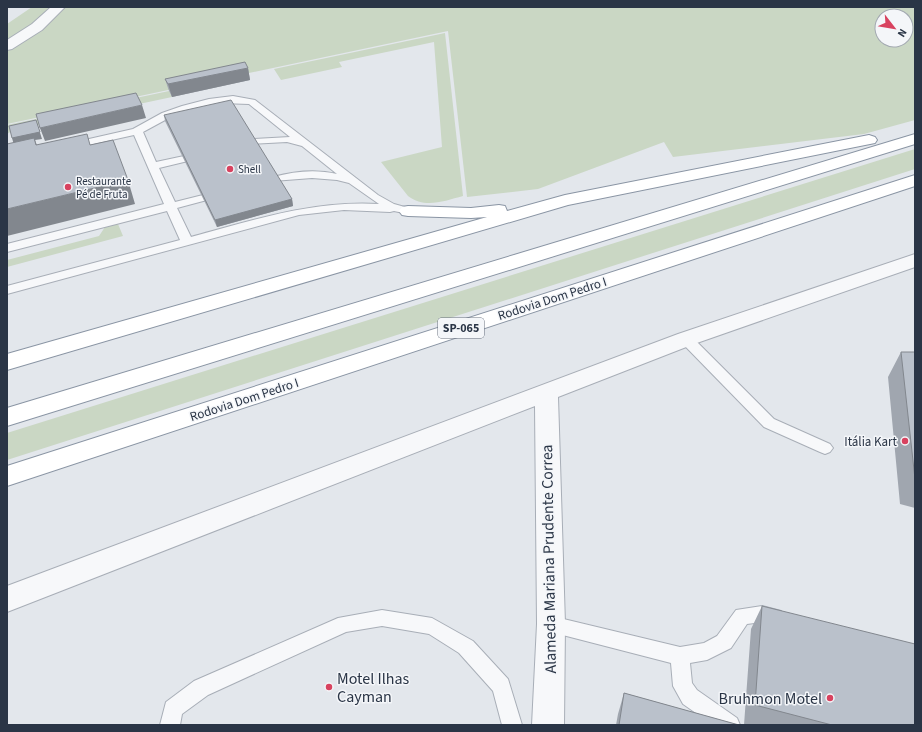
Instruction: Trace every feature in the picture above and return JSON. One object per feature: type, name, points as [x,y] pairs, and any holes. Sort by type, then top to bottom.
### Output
[{"type":"highway","points":[[408,211],[472,212],[510,209],[565,200],[870,140],[915,129]]},
{"type":"highway","points":[[7,417],[915,139]]},
{"type":"highway","name":"Rodovia Dom Pedro I","points":[[7,476],[915,180]]},
{"type":"highway","points":[[7,362],[565,200]]},
{"type":"street","points":[[7,46],[37,26],[59,7]]},
{"type":"street","points":[[7,599],[686,339],[915,260]]},
{"type":"street","name":"Alameda Mariana Prudente Correa","points":[[546,392],[552,624],[548,725]]},
{"type":"lane","points":[[60,148],[136,131],[175,111],[237,98],[252,102],[374,198],[390,206],[408,211]]},
{"type":"lane","points":[[136,131],[187,242]]},
{"type":"lane","points":[[254,142],[287,139],[308,146]]},
{"type":"lane","points":[[153,166],[184,159]]},
{"type":"lane","points":[[277,179],[307,174],[324,174],[356,183]]},
{"type":"lane","points":[[7,248],[203,198]]},
{"type":"lane","points":[[7,290],[298,212],[328,207],[359,206],[408,211]]},
{"type":"lane","points":[[686,339],[769,423],[825,448]]},
{"type":"lane","points":[[552,624],[680,656],[707,652],[724,642],[742,616],[762,614],[792,622]]},
{"type":"lane","points":[[170,725],[173,709],[201,688],[344,624],[382,618],[432,626],[466,647],[500,686],[512,725]]},
{"type":"lane","points":[[680,656],[683,686],[690,697],[730,725]]},
{"type":"green space","points":[[32,7],[915,7],[915,120],[864,134],[673,157],[664,142],[538,189],[467,197],[448,31],[7,124],[7,24]]},
{"type":"green space","points":[[445,33],[463,196],[442,202],[428,203],[414,200],[408,196],[381,162],[442,147],[434,42],[339,62],[342,67],[281,80],[274,69]]},
{"type":"green space","points":[[169,91],[172,97],[12,131],[7,134],[7,125]]},
{"type":"green space","points":[[915,149],[915,169],[7,460],[7,433]]},
{"type":"green space","points":[[118,224],[123,236],[7,267],[7,260],[99,236],[105,227]]},
{"type":"building","points":[[245,62],[248,68],[168,84],[165,79]]},
{"type":"building","points":[[136,93],[142,105],[40,128],[36,114]]},
{"type":"building","name":"Shell","points":[[231,100],[292,199],[215,220],[164,115]]},
{"type":"building","points":[[36,120],[40,132],[12,138],[9,126]]},
{"type":"building","points":[[87,134],[90,145],[113,140],[128,180],[7,209],[7,144],[34,138],[36,145]]},
{"type":"building","points":[[901,352],[915,352],[915,479]]},
{"type":"building","name":"Bruhmon Motel","points":[[762,606],[915,644],[915,725],[832,725],[755,705]]},
{"type":"building","points":[[624,693],[739,725],[619,725]]},
{"type":"place","name":"Shell","points":[[230,169]]},
{"type":"place","name":"Restaurante Pé de Fruta","points":[[68,187]]},
{"type":"place","name":"Itália Kart","points":[[905,441]]},
{"type":"place","name":"Motel Ilhas Cayman","points":[[329,687]]},
{"type":"place","name":"Bruhmon Motel","points":[[830,698]]}]
